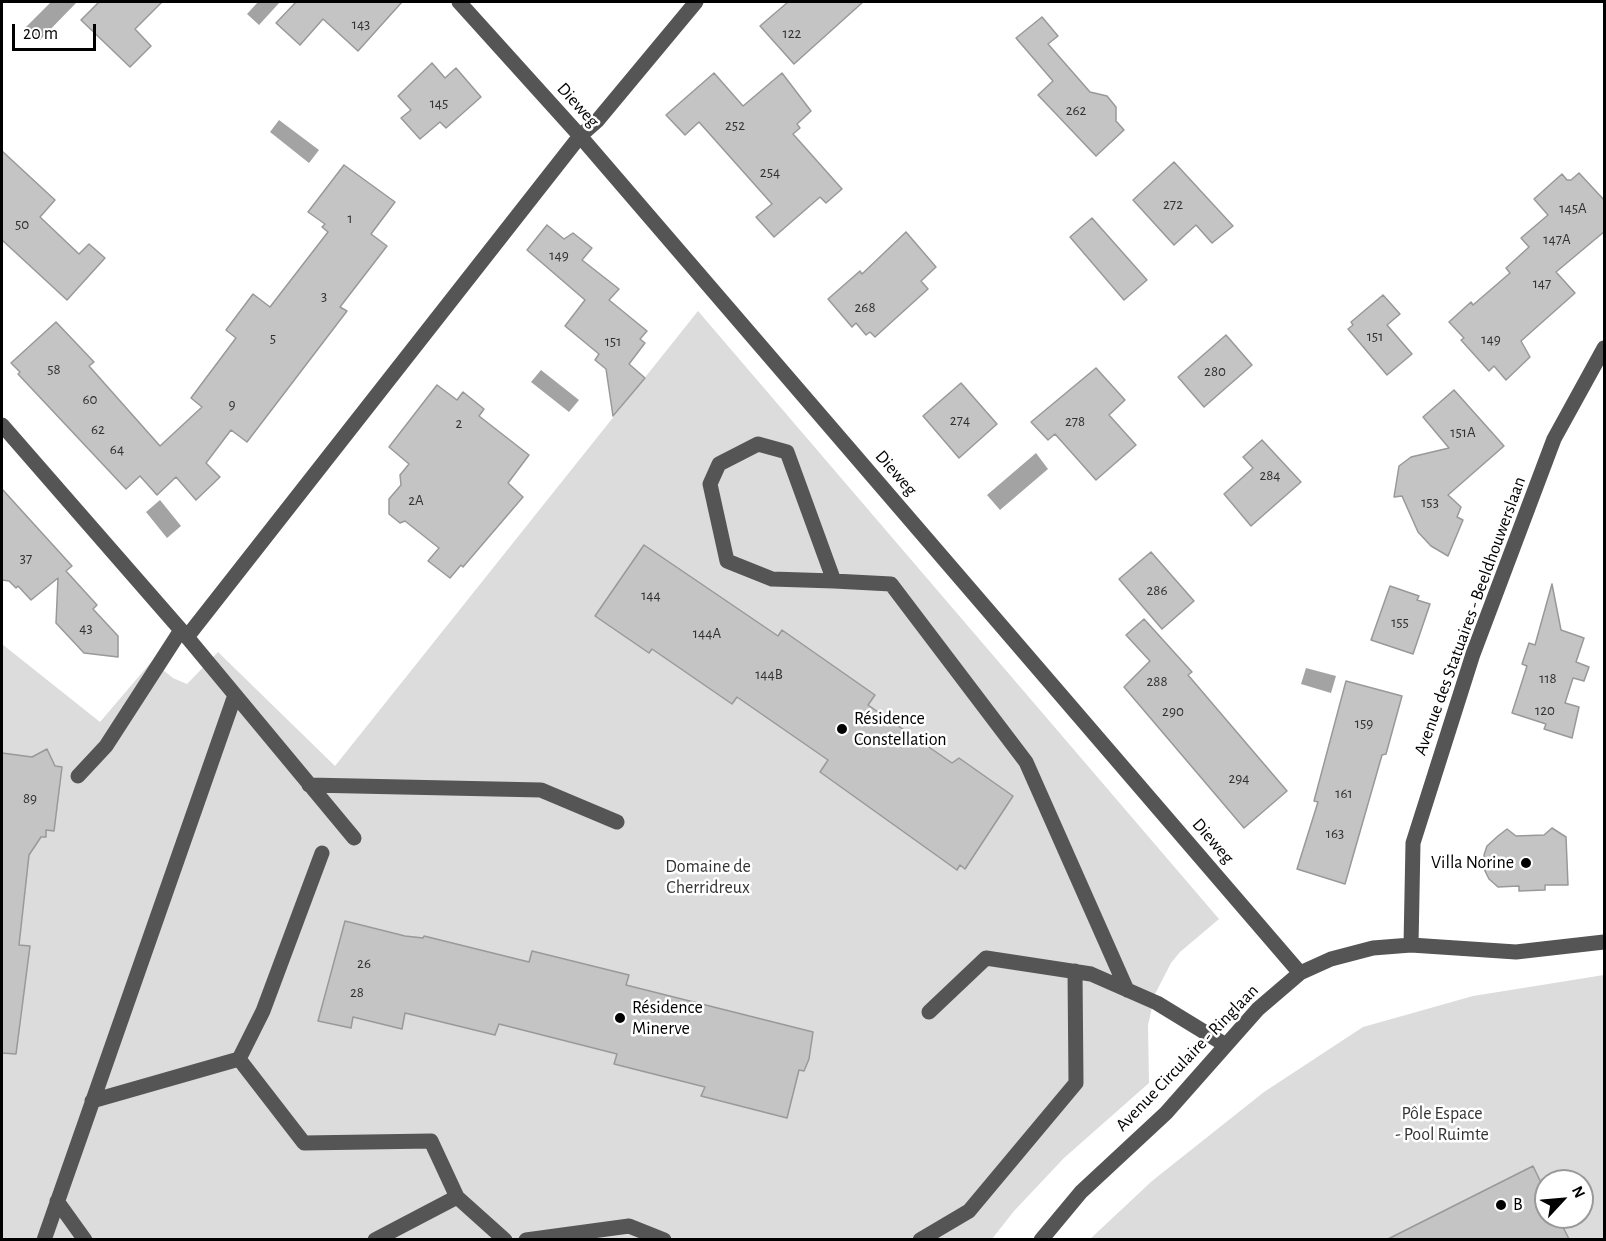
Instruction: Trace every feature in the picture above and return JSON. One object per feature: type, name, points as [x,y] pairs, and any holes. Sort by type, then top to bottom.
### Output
[{"type":"street","name":"Dieweg","points":[[459,2],[580,136],[1300,974]]},
{"type":"street","points":[[78,776],[106,746],[184,633],[580,136],[597,121],[696,2]]},
{"type":"street","name":"Avenue des Statuaires - Beeldhouwerslaan","points":[[1411,945],[1413,843],[1473,654],[1554,439],[1605,348]]},
{"type":"street","points":[[2,425],[184,633],[354,838]]},
{"type":"street","points":[[834,581],[786,452],[758,444],[720,464],[710,484],[727,561],[772,579],[891,584],[1026,762],[1127,990]]},
{"type":"street","points":[[44,1239],[235,695]]},
{"type":"street","points":[[309,784],[541,790],[616,822]]},
{"type":"street","points":[[92,1101],[239,1059],[263,1011],[322,853]]},
{"type":"street","name":"Avenue Circulaire - Ringlaan","points":[[1041,1239],[1081,1192],[1166,1113],[1224,1044],[1258,1009],[1300,974],[1330,959],[1374,948],[1411,945],[1516,952],[1605,942]]},
{"type":"street","points":[[929,1012],[986,958],[1091,974],[1158,1003],[1224,1044]]},
{"type":"street","points":[[920,1239],[969,1211],[1076,1083],[1075,971]]},
{"type":"street","points":[[239,1059],[304,1143],[431,1142],[457,1197],[505,1239]]},
{"type":"street","points":[[375,1239],[457,1197]]},
{"type":"street","points":[[57,1201],[85,1239]]},
{"type":"street","points":[[526,1239],[629,1226],[664,1239]]},
{"type":"green space","name":"Domaine de Cherridreux","points":[[698,311],[1219,919],[1180,952],[1171,963],[1155,994],[1148,1025],[1149,1083],[1064,1158],[1014,1211],[992,1239],[2,1239],[2,644],[100,722],[152,661],[173,678],[187,684],[218,652],[335,766]]},
{"type":"green space","name":"Pôle Espace - Pool Ruimte","points":[[1604,975],[1604,1239],[1089,1240],[1152,1181],[1264,1092],[1363,1027],[1473,996]]},
{"type":"shaded area","points":[[51,2],[77,2],[40,40],[26,27]]},
{"type":"shaded area","points":[[258,2],[280,2],[259,25],[247,14]]},
{"type":"shaded area","points":[[279,120],[319,150],[309,163],[270,132]]},
{"type":"shaded area","points":[[541,370],[579,400],[569,412],[531,382]]},
{"type":"shaded area","points":[[1036,453],[1048,469],[1000,510],[987,495]]},
{"type":"shaded area","points":[[160,500],[181,526],[167,538],[146,512]]},
{"type":"shaded area","points":[[1306,668],[1336,676],[1331,693],[1301,684]]},
{"type":"building","points":[[99,2],[162,2],[135,29],[151,46],[130,67],[81,20]]},
{"type":"building","points":[[296,2],[402,2],[358,51],[323,19],[300,45],[276,23]]},
{"type":"building","points":[[788,2],[863,2],[794,64],[760,26]]},
{"type":"building","points":[[1042,17],[1058,36],[1048,44],[1090,92],[1107,96],[1116,107],[1116,121],[1124,130],[1096,156],[1038,95],[1053,81],[1016,38]]},
{"type":"building","points":[[432,63],[445,78],[456,68],[481,97],[446,128],[440,122],[420,139],[401,118],[411,110],[398,96]]},
{"type":"building","points":[[714,73],[743,106],[782,73],[811,111],[797,124],[800,128],[793,134],[842,189],[826,203],[820,197],[774,237],[756,217],[772,204],[699,122],[685,135],[666,115]]},
{"type":"building","points":[[2,151],[55,200],[40,217],[79,254],[89,244],[105,258],[67,300],[2,240]]},
{"type":"building","points":[[1174,162],[1233,226],[1212,243],[1196,225],[1174,245],[1133,200]]},
{"type":"building","points":[[344,165],[395,202],[371,234],[387,246],[340,307],[347,311],[247,442],[231,430],[206,463],[220,477],[196,500],[176,477],[157,495],[140,476],[126,489],[18,374],[20,372],[11,363],[56,322],[94,362],[89,366],[160,446],[202,407],[191,398],[236,338],[226,330],[253,294],[270,307],[328,232],[322,227],[325,224],[308,212]]},
{"type":"building","points":[[1579,173],[1605,201],[1605,231],[1556,272],[1575,293],[1521,341],[1530,357],[1506,380],[1494,366],[1489,371],[1461,340],[1464,338],[1449,322],[1471,302],[1473,305],[1510,273],[1506,268],[1529,247],[1521,238],[1548,215],[1534,199],[1562,174],[1567,180],[1571,180]]},
{"type":"building","points":[[1092,218],[1147,280],[1124,300],[1070,237]]},
{"type":"building","points":[[547,225],[564,239],[573,233],[592,248],[582,260],[619,289],[609,300],[647,331],[640,339],[645,343],[629,364],[645,378],[613,416],[606,369],[595,360],[599,354],[565,326],[585,300],[527,250]]},
{"type":"building","points":[[906,232],[936,267],[921,281],[928,289],[875,337],[870,332],[866,335],[856,323],[852,327],[828,299],[860,271],[862,274]]},
{"type":"building","points":[[1383,295],[1400,314],[1387,325],[1412,354],[1387,375],[1348,329],[1353,325],[1351,322]]},
{"type":"building","points":[[1226,335],[1252,365],[1204,407],[1178,377]]},
{"type":"building","points":[[1096,368],[1125,400],[1109,415],[1136,445],[1096,480],[1055,434],[1048,440],[1031,422]]},
{"type":"building","points":[[961,383],[997,424],[959,458],[923,416]]},
{"type":"building","points":[[437,385],[457,400],[463,392],[484,409],[479,416],[529,455],[508,483],[523,497],[463,567],[461,565],[450,578],[428,561],[439,548],[405,521],[400,523],[389,514],[389,499],[401,485],[400,475],[409,464],[389,447]]},
{"type":"building","points":[[1454,390],[1504,446],[1448,495],[1461,507],[1457,517],[1463,520],[1448,556],[1431,546],[1418,532],[1402,496],[1394,497],[1399,466],[1411,457],[1449,448],[1423,417]]},
{"type":"building","points":[[1262,440],[1301,482],[1251,526],[1224,494],[1253,468],[1243,457]]},
{"type":"building","points":[[2,489],[72,566],[66,571],[97,605],[93,609],[118,636],[118,657],[84,653],[56,623],[58,578],[31,600],[18,586],[16,588],[9,581],[2,580]]},
{"type":"building","name":"Résidence Constellation","points":[[644,545],[778,636],[782,630],[875,695],[868,705],[952,763],[959,758],[1013,796],[965,869],[960,865],[957,870],[820,772],[828,760],[737,697],[732,704],[652,649],[649,653],[595,616]]},
{"type":"building","points":[[1151,552],[1194,601],[1162,629],[1119,579]]},
{"type":"building","points":[[1552,584],[1561,630],[1584,638],[1576,662],[1589,667],[1584,681],[1573,678],[1565,703],[1579,707],[1572,738],[1544,729],[1546,724],[1512,713],[1527,666],[1522,664],[1529,643],[1535,645]]},
{"type":"building","points":[[1390,586],[1419,596],[1417,600],[1430,604],[1413,654],[1371,640]]},
{"type":"building","points":[[1144,619],[1192,672],[1188,675],[1287,791],[1244,828],[1124,687],[1150,661],[1126,635]]},
{"type":"building","points":[[1346,681],[1402,696],[1386,754],[1382,755],[1345,884],[1297,869],[1318,802],[1314,801]]},
{"type":"building","points":[[47,749],[55,766],[62,767],[54,831],[46,830],[46,837],[41,837],[29,855],[19,945],[30,946],[16,1054],[2,1053],[2,753],[32,757]]},
{"type":"building","name":"Villa Norine","points":[[1552,828],[1566,837],[1568,885],[1545,885],[1545,890],[1519,891],[1519,886],[1498,887],[1489,879],[1485,871],[1484,855],[1487,846],[1498,836],[1507,829],[1516,836],[1544,835]]},
{"type":"building","name":"Résidence Minerve","points":[[345,921],[405,936],[423,938],[424,936],[529,962],[532,951],[629,975],[626,985],[813,1032],[809,1059],[804,1071],[799,1070],[787,1118],[701,1096],[705,1087],[614,1064],[617,1054],[499,1024],[495,1035],[405,1013],[402,1029],[353,1017],[351,1028],[318,1021]]},
{"type":"building","name":"B","points":[[1533,1166],[1534,1229],[1564,1229],[1569,1239],[1388,1239]]},
{"type":"place","name":"Résidence Constellation","points":[[842,729]]},
{"type":"place","name":"Villa Norine","points":[[1526,863]]},
{"type":"place","name":"Résidence Minerve","points":[[620,1018]]},
{"type":"place","name":"B","points":[[1501,1205]]}]
